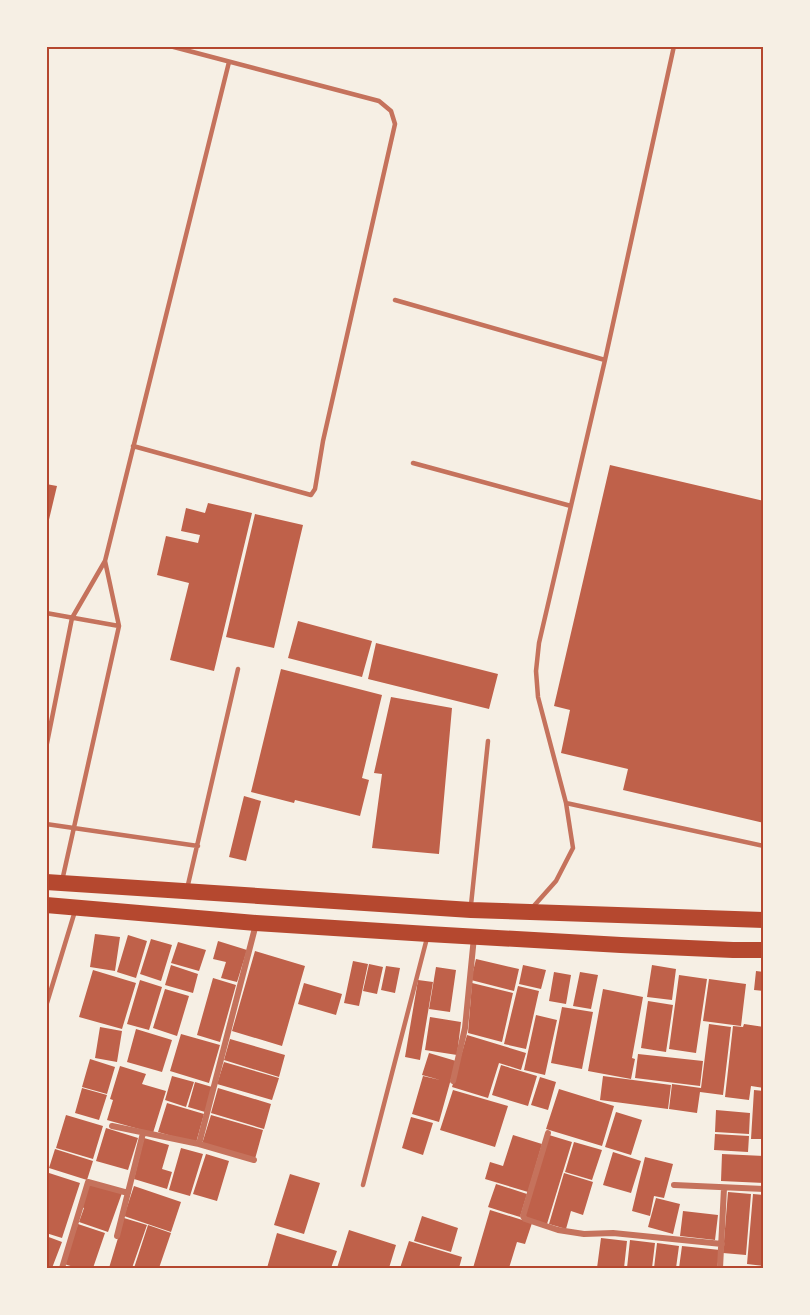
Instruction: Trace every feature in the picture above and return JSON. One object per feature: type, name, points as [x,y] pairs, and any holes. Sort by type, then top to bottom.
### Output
[{"type":"highway","points":[[54,883],[528,913],[764,920]]},
{"type":"highway","points":[[46,905],[256,923],[474,937],[699,949],[764,950]]},
{"type":"street","points":[[199,1144],[256,923]]},
{"type":"street","points":[[453,1081],[465,1028],[474,937]]},
{"type":"street","points":[[112,1126],[199,1144],[254,1160]]},
{"type":"street","points":[[117,1236],[144,1133]]},
{"type":"street","points":[[548,1133],[523,1218],[558,1230],[584,1234],[613,1233],[722,1244]]},
{"type":"street","points":[[62,1269],[88,1182],[128,1193]]},
{"type":"street","points":[[674,1185],[764,1189]]},
{"type":"street","points":[[720,1269],[724,1188]]},
{"type":"lane","points":[[133,446],[304,495],[311,495],[315,489],[323,441],[395,124],[391,111],[379,101],[170,46]]},
{"type":"lane","points":[[528,913],[556,881],[573,848],[566,803],[538,697],[536,671],[539,643],[605,360],[674,46]]},
{"type":"lane","points":[[46,747],[72,618],[105,561],[229,62]]},
{"type":"lane","points":[[395,300],[605,360]]},
{"type":"lane","points":[[413,463],[571,506]]},
{"type":"lane","points":[[54,883],[74,828],[119,626],[105,561]]},
{"type":"lane","points":[[46,613],[119,626]]},
{"type":"lane","points":[[187,892],[238,669]]},
{"type":"lane","points":[[471,910],[488,741]]},
{"type":"lane","points":[[566,803],[764,846]]},
{"type":"lane","points":[[46,824],[198,846]]},
{"type":"lane","points":[[46,1006],[76,907]]},
{"type":"lane","points":[[363,1185],[428,934]]},
{"type":"building","points":[[610,465],[764,501],[764,823],[623,790],[628,769],[561,753],[570,710],[554,706]]},
{"type":"building","points":[[46,484],[57,486],[47,528],[46,528]]},
{"type":"building","points":[[208,503],[252,513],[214,671],[170,660],[189,583],[157,575],[166,536],[198,543],[200,535],[181,531],[186,508],[205,513]]},
{"type":"building","points":[[255,514],[303,525],[274,648],[226,637]]},
{"type":"building","points":[[298,621],[372,641],[362,677],[288,658]]},
{"type":"building","points":[[376,643],[498,674],[489,709],[368,679]]},
{"type":"building","points":[[281,669],[382,695],[362,778],[369,780],[360,816],[251,792]]},
{"type":"building","points":[[391,697],[452,708],[439,854],[372,848],[382,774],[374,773]]},
{"type":"building","points":[[244,796],[261,801],[246,861],[229,857]]},
{"type":"building","points":[[95,934],[120,937],[115,971],[90,967]]},
{"type":"building","points":[[128,935],[147,941],[136,978],[117,972]]},
{"type":"building","points":[[151,939],[172,945],[161,981],[140,974]]},
{"type":"building","points":[[218,941],[247,950],[237,982],[221,978],[226,962],[213,959]]},
{"type":"building","points":[[178,942],[206,950],[199,971],[171,963]]},
{"type":"building","points":[[255,951],[305,966],[282,1046],[232,1031]]},
{"type":"building","points":[[476,959],[519,969],[514,991],[471,980]]},
{"type":"building","points":[[353,961],[368,964],[359,1006],[344,1003]]},
{"type":"building","points":[[369,964],[383,967],[377,994],[363,991]]},
{"type":"building","points":[[171,965],[198,974],[193,993],[165,985]]},
{"type":"building","points":[[523,965],[546,970],[541,989],[519,984]]},
{"type":"building","points":[[652,965],[676,969],[672,1000],[647,997]]},
{"type":"building","points":[[386,966],[400,968],[395,993],[381,990]]},
{"type":"building","points":[[436,967],[456,970],[450,1012],[429,1009]]},
{"type":"building","points":[[93,970],[136,983],[122,1029],[79,1017]]},
{"type":"building","points":[[756,971],[764,972],[764,991],[754,990]]},
{"type":"building","points":[[554,972],[571,975],[566,1004],[549,1001]]},
{"type":"building","points":[[580,972],[598,975],[591,1009],[573,1006]]},
{"type":"building","points":[[679,975],[707,979],[696,1053],[669,1049]]},
{"type":"building","points":[[213,978],[236,985],[220,1042],[197,1035]]},
{"type":"building","points":[[709,979],[746,984],[741,1026],[703,1021]]},
{"type":"building","points":[[140,980],[162,987],[149,1030],[127,1024]]},
{"type":"building","points":[[418,980],[433,982],[420,1060],[405,1057]]},
{"type":"building","points":[[304,983],[342,994],[336,1015],[298,1004]]},
{"type":"building","points":[[472,983],[513,993],[502,1042],[468,1033]]},
{"type":"building","points":[[518,986],[539,991],[526,1049],[504,1044]]},
{"type":"building","points":[[165,989],[189,996],[177,1036],[153,1028]]},
{"type":"building","points":[[603,989],[643,997],[632,1058],[635,1059],[631,1079],[588,1071]]},
{"type":"building","points":[[648,1001],[673,1005],[666,1052],[641,1048]]},
{"type":"building","points":[[562,1007],[593,1012],[582,1069],[551,1063]]},
{"type":"building","points":[[536,1015],[557,1020],[545,1075],[524,1070]]},
{"type":"building","points":[[430,1017],[461,1022],[457,1055],[425,1050]]},
{"type":"building","points":[[709,1024],[731,1027],[723,1095],[700,1092],[697,1113],[669,1109],[672,1084],[701,1088]]},
{"type":"building","points":[[744,1024],[764,1027],[764,1088],[751,1086],[749,1100],[725,1097],[733,1026],[743,1027]]},
{"type":"building","points":[[100,1027],[122,1031],[117,1062],[95,1058]]},
{"type":"building","points":[[136,1029],[172,1040],[162,1072],[127,1062]]},
{"type":"building","points":[[181,1034],[220,1045],[209,1083],[170,1071]]},
{"type":"building","points":[[467,1035],[526,1053],[521,1070],[499,1063],[488,1098],[452,1087]]},
{"type":"building","points":[[230,1039],[285,1055],[279,1077],[224,1060]]},
{"type":"building","points":[[429,1053],[456,1061],[439,1122],[412,1114],[423,1076],[440,1080],[422,1075]]},
{"type":"building","points":[[638,1054],[703,1061],[700,1086],[635,1078]]},
{"type":"building","points":[[90,1059],[115,1067],[107,1094],[82,1087]]},
{"type":"building","points":[[224,1062],[279,1078],[272,1100],[217,1084]]},
{"type":"building","points":[[501,1065],[537,1076],[528,1106],[492,1095]]},
{"type":"building","points":[[120,1066],[146,1074],[142,1084],[166,1091],[153,1133],[107,1120],[113,1100],[110,1099]]},
{"type":"building","points":[[172,1076],[194,1082],[186,1107],[165,1100]]},
{"type":"building","points":[[603,1076],[671,1085],[668,1109],[600,1100]]},
{"type":"building","points":[[540,1077],[556,1082],[548,1110],[531,1105]]},
{"type":"building","points":[[195,1082],[212,1087],[205,1112],[188,1107]]},
{"type":"building","points":[[82,1088],[107,1095],[99,1120],[75,1113]]},
{"type":"building","points":[[218,1088],[271,1104],[264,1129],[211,1113]]},
{"type":"building","points":[[559,1089],[614,1106],[602,1146],[546,1129]]},
{"type":"building","points":[[453,1090],[508,1106],[495,1147],[440,1130]]},
{"type":"building","points":[[754,1090],[764,1091],[764,1139],[751,1139]]},
{"type":"building","points":[[167,1103],[204,1114],[196,1143],[158,1132]]},
{"type":"building","points":[[716,1110],[750,1113],[749,1134],[715,1132]]},
{"type":"building","points":[[616,1112],[642,1120],[631,1155],[605,1147]]},
{"type":"building","points":[[66,1115],[103,1126],[93,1159],[56,1148]]},
{"type":"building","points":[[211,1115],[263,1130],[255,1159],[202,1144]]},
{"type":"building","points":[[411,1117],[433,1123],[423,1155],[402,1148]]},
{"type":"building","points":[[106,1128],[138,1138],[128,1170],[96,1161]]},
{"type":"building","points":[[715,1134],[749,1136],[748,1152],[714,1150]]},
{"type":"building","points":[[513,1135],[542,1144],[528,1192],[485,1179],[490,1162],[503,1166]]},
{"type":"building","points":[[549,1135],[572,1142],[547,1224],[524,1217]]},
{"type":"building","points":[[144,1138],[169,1145],[162,1169],[172,1172],[167,1189],[134,1179]]},
{"type":"building","points":[[574,1142],[602,1150],[592,1180],[565,1172]]},
{"type":"building","points":[[181,1148],[203,1154],[190,1196],[169,1190]]},
{"type":"building","points":[[55,1149],[93,1161],[87,1180],[49,1168]]},
{"type":"building","points":[[613,1152],[641,1161],[631,1193],[603,1185]]},
{"type":"building","points":[[206,1154],[229,1161],[217,1201],[193,1194]]},
{"type":"building","points":[[722,1154],[764,1156],[764,1183],[721,1181]]},
{"type":"building","points":[[645,1157],[673,1164],[664,1198],[654,1196],[650,1216],[632,1211]]},
{"type":"building","points":[[49,1173],[80,1183],[62,1238],[46,1233],[46,1181]]},
{"type":"building","points":[[564,1173],[593,1182],[583,1215],[571,1211],[566,1229],[549,1224]]},
{"type":"building","points":[[290,1174],[320,1183],[304,1234],[274,1225]]},
{"type":"building","points":[[89,1184],[122,1193],[108,1232],[79,1222]]},
{"type":"building","points":[[496,1184],[527,1194],[520,1217],[488,1207]]},
{"type":"building","points":[[134,1186],[181,1202],[171,1232],[124,1216]]},
{"type":"building","points":[[728,1192],[751,1194],[746,1255],[723,1253]]},
{"type":"building","points":[[753,1194],[764,1195],[764,1266],[747,1264]]},
{"type":"building","points":[[656,1198],[680,1204],[673,1234],[648,1227]]},
{"type":"building","points":[[490,1210],[532,1223],[525,1244],[517,1242],[509,1268],[473,1268]]},
{"type":"building","points":[[683,1211],[718,1215],[715,1240],[680,1236]]},
{"type":"building","points":[[422,1216],[458,1228],[451,1252],[414,1241]]},
{"type":"building","points":[[124,1218],[147,1225],[132,1268],[109,1268]]},
{"type":"building","points":[[78,1224],[105,1233],[93,1268],[77,1268],[64,1264]]},
{"type":"building","points":[[148,1225],[171,1233],[159,1268],[134,1268]]},
{"type":"building","points":[[349,1230],[396,1245],[389,1268],[337,1268]]},
{"type":"building","points":[[277,1233],[337,1251],[331,1268],[267,1268]]},
{"type":"building","points":[[46,1236],[62,1242],[52,1268],[46,1268]]},
{"type":"building","points":[[601,1238],[627,1241],[624,1268],[597,1268]]},
{"type":"building","points":[[630,1240],[655,1243],[652,1268],[627,1268]]},
{"type":"building","points":[[409,1241],[462,1257],[459,1268],[400,1268]]},
{"type":"building","points":[[657,1243],[679,1246],[676,1268],[654,1268]]},
{"type":"building","points":[[682,1246],[720,1250],[717,1268],[679,1268]]}]
